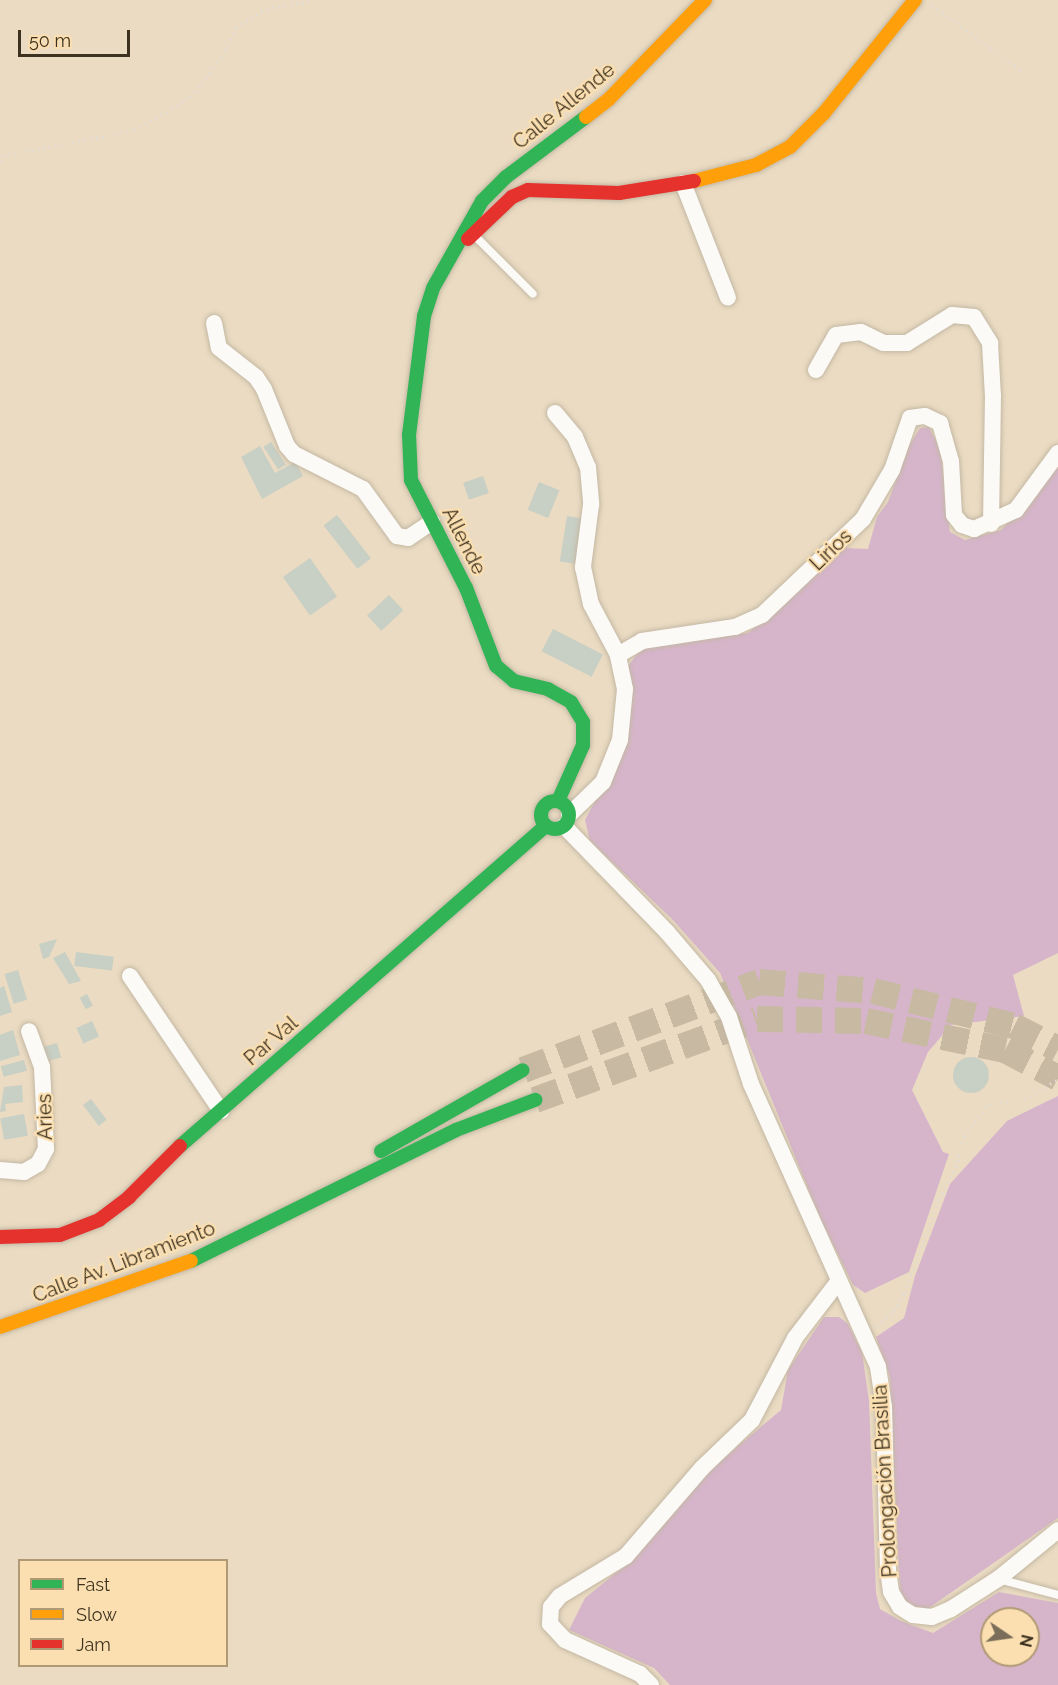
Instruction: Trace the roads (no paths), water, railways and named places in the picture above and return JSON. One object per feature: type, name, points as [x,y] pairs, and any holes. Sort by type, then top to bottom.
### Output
[{"type":"street","name":"Calle Allende","points":[[456,247],[482,201],[506,177],[609,99],[705,0]]},
{"type":"street","points":[[456,247],[474,235],[512,197],[528,190],[619,193],[683,183],[756,165],[790,147],[824,113],[915,0]]},
{"type":"street","points":[[683,183],[728,298]]},
{"type":"street","name":"Allende","points":[[456,247],[433,288],[424,316],[411,414],[411,480],[466,588],[496,666],[514,681],[548,689],[571,702],[583,722],[583,745],[558,801],[542,809],[546,826]]},
{"type":"street","points":[[816,370],[836,335],[861,332],[884,343],[907,343],[952,315],[974,317],[990,342],[993,396],[991,524]]},
{"type":"street","points":[[214,323],[214,340],[219,348],[260,383],[287,446],[294,454],[363,489],[397,536],[408,538],[432,522]]},
{"type":"street","points":[[546,826],[567,821],[603,782],[620,740],[625,689],[618,655],[591,604],[583,567],[591,505],[588,467],[574,436],[555,413]]},
{"type":"street","name":"Lirios","points":[[618,655],[642,641],[735,627],[762,615],[862,519],[891,470],[910,418],[925,416],[939,423],[951,461],[954,516],[962,525],[974,529],[991,524],[1016,510],[1058,453]]},
{"type":"street","points":[[558,801],[567,821]]},
{"type":"street","name":"Prolongación Brasilia","points":[[567,821],[708,980],[729,1017],[751,1084],[838,1282],[866,1336],[878,1367],[884,1407],[891,1592],[900,1607],[913,1615],[932,1617],[998,1579],[1058,1530]]},
{"type":"street","name":"Par Val","points":[[0,1237],[60,1235],[99,1220],[129,1197],[221,1111],[546,826]]},
{"type":"street","points":[[130,976],[221,1111]]},
{"type":"street","name":"Aries","points":[[0,1170],[24,1172],[38,1164],[46,1149],[42,1067],[29,1031]]},
{"type":"street","name":"Calle Av. Libramiento","points":[[291,1210],[440,1115],[523,1070]]},
{"type":"street","name":"Calle Av. Libramiento","points":[[0,1327],[112,1292],[211,1253],[291,1210],[456,1130],[535,1100]]},
{"type":"street","points":[[651,1685],[640,1674],[565,1640],[549,1624],[551,1607],[560,1596],[626,1556],[702,1468],[752,1419],[795,1338],[838,1282]]},
{"type":"lane","points":[[474,235],[534,294]]},
{"type":"lane","points":[[998,1579],[1058,1595]]},
{"type":"tunnel","points":[[523,1070],[759,982],[873,991],[1014,1026],[1058,1049]]},
{"type":"tunnel","points":[[535,1100],[757,1019],[866,1021],[1005,1050],[1058,1078]]}]
